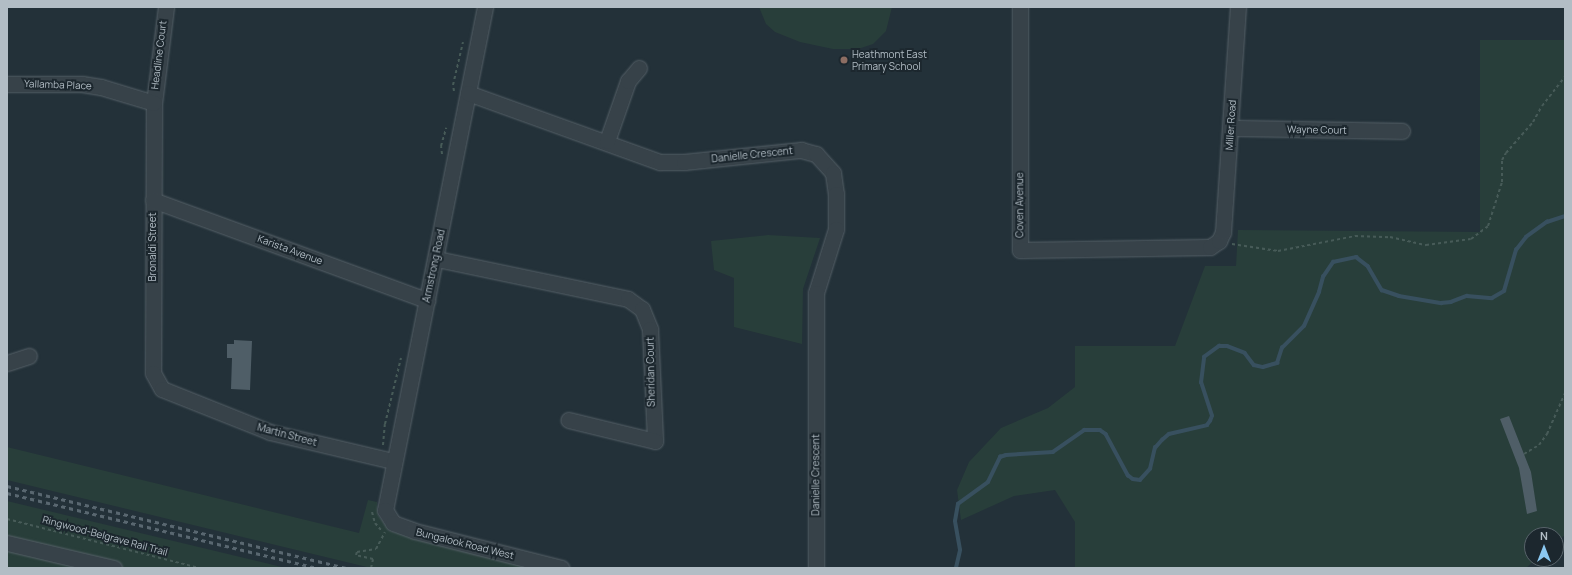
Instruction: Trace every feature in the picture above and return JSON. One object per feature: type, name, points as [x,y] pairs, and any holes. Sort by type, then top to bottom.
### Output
[{"type":"street","name":"Headline Court","points":[[154,103],[166,7]]},
{"type":"street","name":"Armstrong Road","points":[[393,522],[385,510],[393,461],[437,259],[485,7]]},
{"type":"street","name":"Coven Avenue","points":[[1020,7],[1020,250],[1210,248],[1219,242]]},
{"type":"street","name":"Miller Road","points":[[1219,242],[1223,232],[1238,7]]},
{"type":"street","points":[[607,141],[628,81],[639,68]]},
{"type":"street","name":"Yallamba Place","points":[[7,84],[82,84],[101,87],[154,103]]},
{"type":"street","name":"Danielle Crescent","points":[[468,93],[607,141],[660,162],[684,162],[801,150],[816,154],[833,173],[836,194],[836,229],[816,293],[816,568]]},
{"type":"street","name":"Bronaldi Street","points":[[154,103],[153,372],[162,389]]},
{"type":"street","name":"Wayne Court","points":[[1231,128],[1402,131]]},
{"type":"street","name":"Karista Avenue","points":[[153,200],[427,300]]},
{"type":"street","name":"Sheridan Court","points":[[437,259],[628,299],[642,309],[650,329],[655,441],[569,420]]},
{"type":"street","points":[[7,362],[29,356]]},
{"type":"street","name":"Martin Street","points":[[162,389],[270,432],[393,461]]},
{"type":"street","name":"Bungalook Road West","points":[[393,522],[415,531],[561,568]]},
{"type":"street","points":[[7,543],[114,568]]},
{"type":"path","points":[[1219,242],[1278,251],[1355,236],[1390,237],[1426,245],[1471,239],[1488,226],[1502,182],[1502,160],[1506,153],[1533,122],[1542,106],[1565,77]]},
{"type":"path","points":[[1524,454],[1539,444],[1547,434],[1565,393]]},
{"type":"path","name":"Ringwood-Belgrave Rail Trail","points":[[7,519],[199,568]]},
{"type":"path","points":[[372,568],[373,559],[356,555],[357,552],[376,549],[393,522]]},
{"type":"green space","points":[[759,7],[892,7],[886,31],[873,44],[858,49],[833,49],[800,42],[775,32],[766,24]]},
{"type":"green space","points":[[1480,40],[1565,40],[1565,535],[1564,536],[1564,527],[1524,527],[1524,567],[1527,567],[1526,568],[1075,568],[1075,522],[1055,490],[1014,496],[961,520],[957,490],[969,462],[1001,428],[1048,408],[1075,387],[1075,346],[1175,346],[1205,266],[1236,266],[1238,230],[1480,232]]},
{"type":"green space","points":[[768,235],[820,238],[803,289],[802,344],[734,327],[734,278],[714,270],[711,241]]},
{"type":"green space","points":[[7,447],[359,533],[368,500],[377,502],[378,515],[390,531],[535,568],[371,568],[7,480]]},
{"type":"green space","points":[[7,501],[286,568],[7,568]]},
{"type":"building","points":[[234,340],[252,341],[250,390],[231,389],[232,358],[227,358],[227,344],[234,344]]},
{"type":"building","points":[[1509,416],[1531,472],[1537,511],[1527,514],[1519,468],[1500,419]]},
{"type":"waterway","points":[[956,568],[960,550],[955,521],[958,504],[988,482],[1000,457],[1006,455],[1053,452],[1084,430],[1100,430],[1106,434],[1128,475],[1133,479],[1140,480],[1150,469],[1155,448],[1169,434],[1207,425],[1210,421],[1212,416],[1201,383],[1204,357],[1219,346],[1227,346],[1245,353],[1254,365],[1263,367],[1277,363],[1282,348],[1304,326],[1319,292],[1323,277],[1333,262],[1356,257],[1368,266],[1382,290],[1399,296],[1441,303],[1451,302],[1467,296],[1492,298],[1504,291],[1516,250],[1526,237],[1547,222],[1565,216]]},
{"type":"railway","points":[[7,486],[346,568]]},
{"type":"railway","points":[[7,493],[316,568]]},
{"type":"place","name":"Heathmont East Primary School","points":[[844,60]]}]
